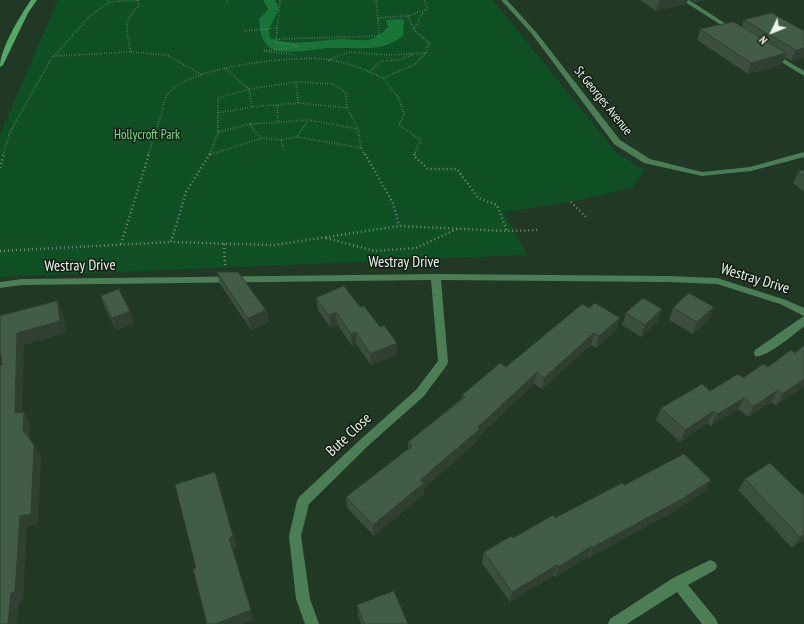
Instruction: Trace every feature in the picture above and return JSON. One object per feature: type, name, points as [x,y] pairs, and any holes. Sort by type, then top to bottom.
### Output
[{"type":"street","points":[[0,65],[24,13],[34,0]]},
{"type":"street","name":"St Georges Avenue","points":[[504,0],[534,33],[617,142],[647,161],[702,174],[751,169],[804,154]]},
{"type":"street","points":[[685,0],[738,33]]},
{"type":"street","points":[[764,49],[804,74]]},
{"type":"street","name":"Bute Close","points":[[312,624],[304,599],[295,536],[304,501],[365,442],[420,393],[443,362],[436,278]]},
{"type":"street","name":"Westray Drive","points":[[0,285],[22,282],[226,279],[667,279],[717,281],[770,297],[804,312]]},
{"type":"street","points":[[759,353],[804,320]]},
{"type":"street","points":[[615,624],[678,584],[710,566]]},
{"type":"street","points":[[678,584],[712,624]]},
{"type":"path","points":[[0,168],[10,132],[53,56],[90,16],[109,1],[139,0],[139,6],[133,9],[127,18],[127,37],[131,52]]},
{"type":"path","points":[[280,0],[275,43],[297,45],[296,47],[263,51],[292,54],[296,57]]},
{"type":"path","points":[[276,39],[379,36],[376,0]]},
{"type":"path","points":[[378,18],[408,16],[423,12],[428,10],[424,0]]},
{"type":"path","points":[[414,28],[423,12]]},
{"type":"path","points":[[383,78],[414,65],[426,53],[429,43],[414,28],[408,16]]},
{"type":"path","points":[[244,31],[277,28]]},
{"type":"path","points":[[328,60],[340,53],[356,51],[383,55],[426,53]]},
{"type":"path","points":[[53,56],[131,52],[167,55],[202,75]]},
{"type":"path","points":[[370,71],[381,61],[400,60],[416,53]]},
{"type":"path","points":[[121,244],[167,95],[174,87],[202,75],[226,69],[251,63],[296,57],[328,60],[365,68],[383,78],[399,99],[404,114],[399,125],[421,140],[414,156],[428,169],[457,169],[478,198],[497,205],[507,231]]},
{"type":"path","points":[[226,69],[249,89],[252,107]]},
{"type":"path","points":[[296,82],[298,103]]},
{"type":"path","points":[[171,242],[186,192],[210,154],[218,132],[218,98],[249,89],[296,82],[333,84],[346,93],[348,108],[358,129],[361,148],[393,203],[399,226]]},
{"type":"path","points":[[218,113],[252,107],[298,103],[348,108]]},
{"type":"path","points":[[278,105],[278,121]]},
{"type":"path","points":[[218,132],[250,124],[308,120],[358,129]]},
{"type":"path","points":[[297,137],[308,120]]},
{"type":"path","points":[[250,124],[254,131],[262,138]]},
{"type":"path","points":[[210,154],[262,138],[281,140],[297,137],[361,148]]},
{"type":"path","points":[[281,140],[284,151]]},
{"type":"path","points":[[571,202],[588,218]]},
{"type":"path","points":[[0,251],[171,242],[274,245],[399,226],[507,231],[537,230]]},
{"type":"path","points":[[324,238],[375,251],[382,251],[416,248],[458,229]]},
{"type":"path","points":[[224,244],[226,279]]},
{"type":"green space","name":"Hollycroft Park","points":[[58,0],[493,0],[617,153],[645,170],[632,188],[571,202],[504,212],[527,255],[0,277],[0,134]]},
{"type":"green space","points":[[263,0],[275,0],[279,9],[269,29],[270,38],[279,41],[297,43],[343,39],[368,40],[377,37],[388,27],[386,20],[404,19],[403,36],[389,44],[377,47],[330,48],[292,52],[277,51],[268,46],[263,40],[259,19],[268,9]]},
{"type":"building","points":[[772,13],[804,31],[804,48],[796,50],[744,20]]},
{"type":"building","points":[[734,22],[786,53],[751,63],[700,29]]},
{"type":"building","points":[[804,170],[804,176],[798,172]]},
{"type":"building","points":[[217,272],[238,272],[266,310],[248,318]]},
{"type":"building","points":[[344,286],[360,307],[364,306],[380,327],[384,325],[397,343],[370,354],[356,332],[351,334],[336,312],[329,315],[316,298]]},
{"type":"building","points":[[119,289],[130,311],[112,318],[101,296]]},
{"type":"building","points":[[689,293],[714,307],[697,322],[673,308]]},
{"type":"building","points":[[643,298],[662,309],[645,325],[626,313]]},
{"type":"building","points":[[57,301],[60,321],[17,333],[15,413],[24,412],[23,430],[34,445],[31,514],[20,516],[15,592],[11,593],[8,624],[0,624],[0,365],[2,365],[0,351],[0,316]]},
{"type":"building","points":[[595,303],[620,318],[599,336],[594,333],[544,378],[537,372],[478,427],[480,429],[420,480],[424,483],[373,525],[346,497],[412,446],[408,442],[465,397],[462,395],[500,363],[506,367],[582,304],[589,308]]},
{"type":"building","points":[[804,345],[804,379],[782,394],[778,390],[754,406],[744,398],[717,414],[714,411],[685,430],[661,408],[702,384],[710,391],[738,374],[743,378],[763,364],[768,367],[791,350],[795,353]]},
{"type":"building","points":[[684,454],[711,480],[682,499],[593,547],[592,546],[558,567],[557,565],[512,592],[484,552],[511,536],[513,538],[553,515],[555,518],[622,483],[624,485]]},
{"type":"building","points":[[770,463],[803,495],[804,494],[804,535],[800,537],[745,479]]},
{"type":"building","points":[[215,472],[233,536],[229,538],[251,610],[215,624],[207,624],[193,569],[196,568],[175,485]]},
{"type":"building","points":[[394,591],[408,624],[364,624],[357,605]]}]
